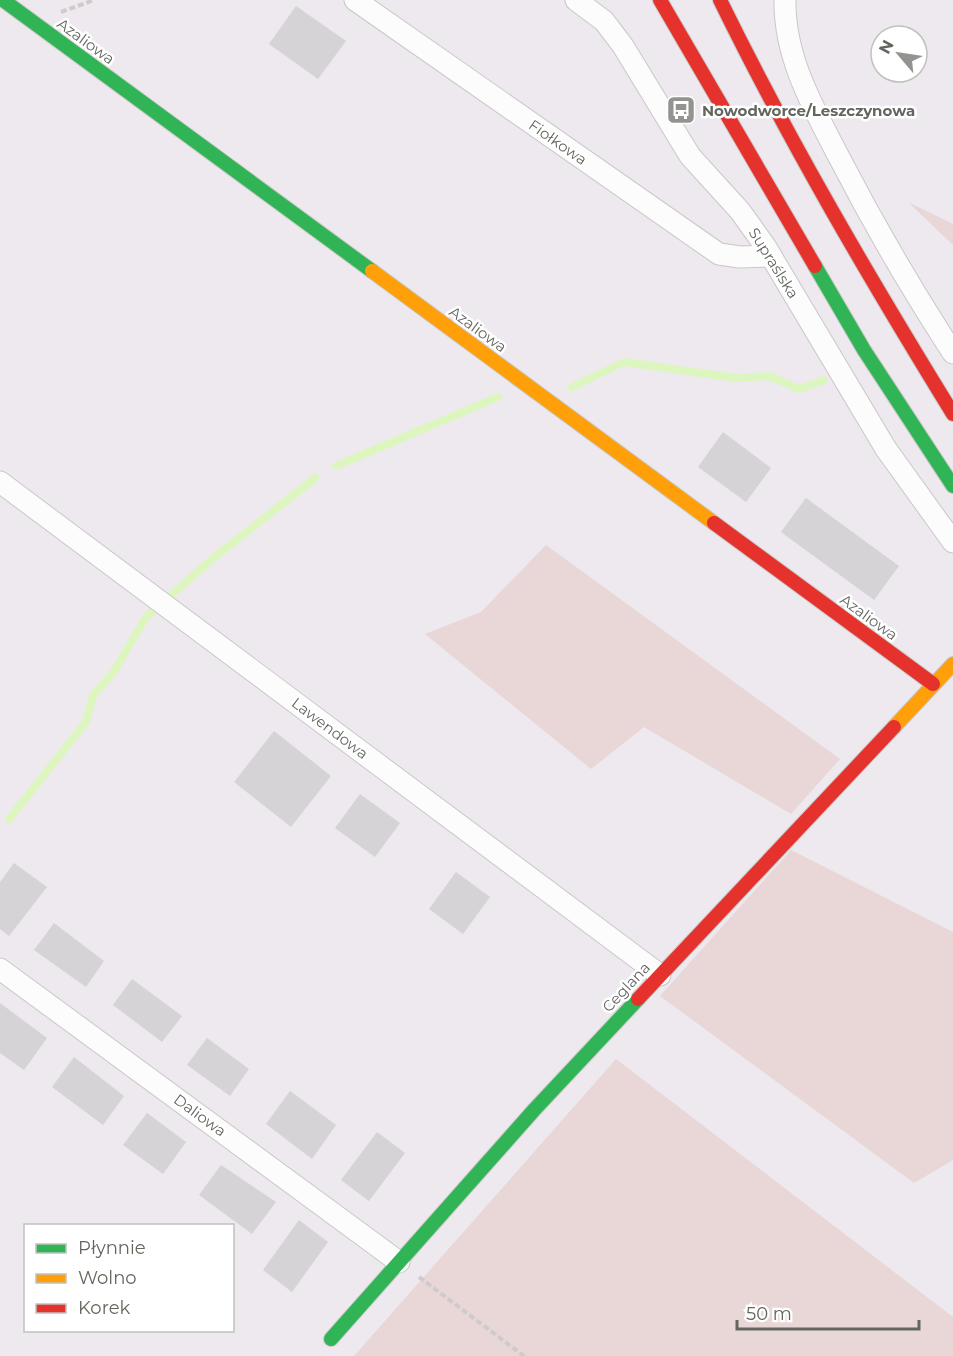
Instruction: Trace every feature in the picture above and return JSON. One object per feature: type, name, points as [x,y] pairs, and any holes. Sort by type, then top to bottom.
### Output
[{"type":"street","name":"Azaliowa","points":[[3,0],[933,684]]},
{"type":"street","name":"Fiołkowa","points":[[355,0],[719,254],[740,257],[771,256]]},
{"type":"street","name":"Supraślska","points":[[576,0],[603,21],[623,45],[690,156],[740,211],[771,256],[886,448],[953,542]]},
{"type":"street","points":[[660,0],[864,350],[953,486]]},
{"type":"street","points":[[720,0],[769,100],[882,299],[953,414]]},
{"type":"street","points":[[785,0],[785,22],[798,74],[864,207],[953,353]]},
{"type":"street","name":"Lawendowa","points":[[0,482],[660,975]]},
{"type":"street","name":"Ceglana","points":[[331,1339],[660,975],[953,664]]},
{"type":"street","name":"Daliowa","points":[[0,969],[399,1262]]},
{"type":"path","points":[[399,1262],[524,1356]]},
{"type":"shaded area","points":[[908,202],[953,224],[953,245]]},
{"type":"shaded area","points":[[546,545],[840,759],[791,814],[644,727],[591,769],[425,634],[481,612]]},
{"type":"shaded area","points":[[791,850],[953,932],[953,1160],[914,1183],[660,996]]},
{"type":"shaded area","points":[[616,1059],[953,1317],[953,1356],[354,1356]]},
{"type":"building","points":[[296,6],[346,41],[318,79],[269,44]]},
{"type":"building","points":[[723,432],[771,468],[746,502],[698,467]]},
{"type":"building","points":[[806,498],[899,566],[874,600],[781,532]]},
{"type":"building","points":[[274,731],[331,776],[291,827],[234,782]]},
{"type":"building","points":[[360,794],[400,823],[375,857],[335,828]]},
{"type":"building","points":[[14,863],[47,887],[9,936],[0,929],[0,882]]},
{"type":"building","points":[[456,872],[490,897],[463,934],[429,909]]},
{"type":"building","points":[[54,923],[104,961],[86,987],[34,950]]},
{"type":"building","points":[[132,979],[182,1016],[162,1042],[113,1005]]},
{"type":"building","points":[[0,1003],[47,1038],[24,1070],[0,1053]]},
{"type":"building","points":[[207,1038],[249,1069],[230,1096],[187,1065]]},
{"type":"building","points":[[74,1057],[124,1096],[103,1125],[52,1087]]},
{"type":"building","points":[[290,1091],[336,1125],[312,1159],[266,1124]]},
{"type":"building","points":[[147,1113],[186,1142],[163,1174],[123,1145]]},
{"type":"building","points":[[377,1132],[405,1153],[369,1201],[341,1180]]},
{"type":"building","points":[[221,1165],[276,1202],[252,1234],[199,1195]]},
{"type":"building","points":[[299,1220],[328,1242],[292,1292],[263,1270]]},
{"type":"waterway","points":[[572,387],[624,362],[736,378],[769,376],[799,389],[824,380]]},
{"type":"waterway","points":[[336,466],[498,397]]},
{"type":"waterway","points":[[9,819],[86,722],[93,695],[113,673],[146,617],[211,560],[315,478]]},
{"type":"traffic: fast","points":[[3,0],[372,271]]},
{"type":"traffic: fast","points":[[815,266],[864,350],[953,486]]},
{"type":"traffic: fast","points":[[331,1339],[534,1110],[638,999]]},
{"type":"traffic: slow","points":[[372,271],[714,523]]},
{"type":"traffic: slow","points":[[894,727],[953,664]]},
{"type":"traffic: jam","points":[[660,0],[815,266]]},
{"type":"traffic: jam","points":[[720,0],[774,106],[832,210],[953,414]]},
{"type":"traffic: jam","points":[[714,523],[933,684]]},
{"type":"traffic: jam","points":[[638,999],[894,727]]},
{"type":"place","name":"Nowodworce/Leszczynowa","points":[[681,110]]}]
